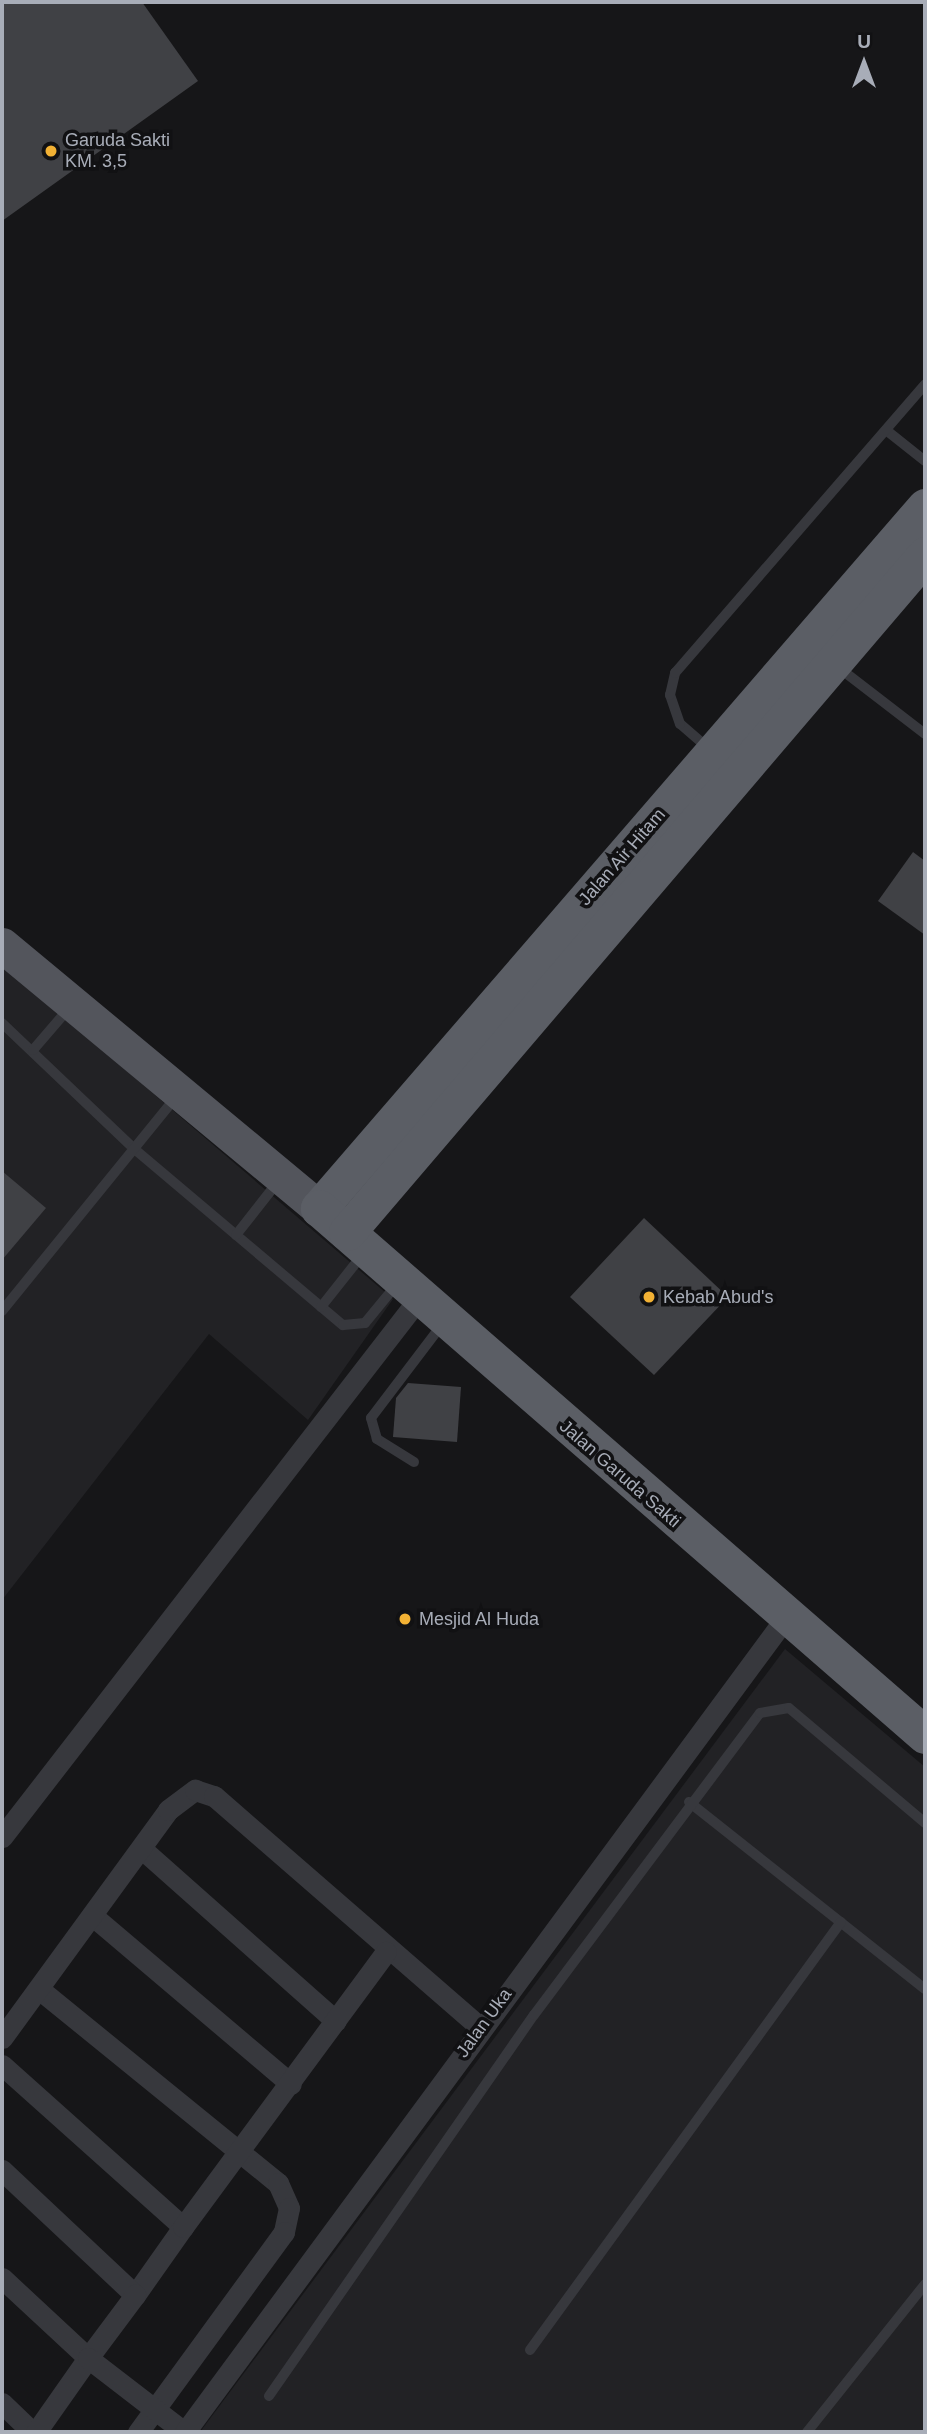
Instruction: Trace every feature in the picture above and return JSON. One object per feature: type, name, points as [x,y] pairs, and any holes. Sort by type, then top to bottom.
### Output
[{"type":"highway","name":"Jalan Air Hitam","points":[[319,1208],[925,507]]},
{"type":"highway","name":"Jalan Air Hitam","points":[[357,1241],[925,555]]},
{"type":"highway","name":"Jalan Garuda Sakti","points":[[319,1208],[786,1617],[925,1735]]},
{"type":"main road","points":[[5,955],[74,1003],[182,1090],[319,1208]]},
{"type":"street","points":[[2,1837],[422,1299]]},
{"type":"street","name":"Jalan Uka","points":[[185,2432],[786,1617]]},
{"type":"street","points":[[2,2038],[94,1917],[178,1798],[205,1790],[386,1952],[481,2028]]},
{"type":"street","points":[[142,1849],[336,2021]]},
{"type":"street","points":[[94,1917],[291,2084]]},
{"type":"street","points":[[2,2403],[34,2432],[386,1952]]},
{"type":"street","points":[[40,1989],[278,2183],[289,2218],[138,2432]]},
{"type":"street","points":[[2,2065],[183,2227]]},
{"type":"street","points":[[2,2170],[135,2295]]},
{"type":"street","points":[[2,2278],[88,2358],[185,2432]]},
{"type":"lane","points":[[713,752],[680,724],[670,695],[675,673],[925,384]]},
{"type":"lane","points":[[886,429],[925,461]]},
{"type":"lane","points":[[833,663],[925,734]]},
{"type":"lane","points":[[33,1050],[74,1003]]},
{"type":"lane","points":[[2,1023],[132,1147],[343,1325],[365,1323],[422,1299]]},
{"type":"lane","points":[[2,1311],[132,1147],[182,1090]]},
{"type":"lane","points":[[236,1235],[282,1176]]},
{"type":"lane","points":[[321,1307],[357,1241]]},
{"type":"lane","points":[[414,1462],[377,1439],[372,1412],[422,1299]]},
{"type":"lane","points":[[269,2396],[689,1802],[760,1713],[779,1706],[925,1823]]},
{"type":"lane","points":[[689,1802],[925,1989]]},
{"type":"lane","points":[[530,2350],[841,1922]]},
{"type":"lane","points":[[807,2432],[925,2284]]},
{"type":"shaded area","points":[[2,964],[393,1299],[308,1420],[209,1334],[2,1600]]},
{"type":"shaded area","points":[[785,1649],[925,1767],[925,2432],[200,2432]]},
{"type":"building","name":"Garuda Sakti KM. 3,5","points":[[2,2],[142,2],[198,81],[2,221]]},
{"type":"building","points":[[913,852],[925,861],[925,935],[878,901]]},
{"type":"building","points":[[2,1171],[46,1208],[2,1260]]},
{"type":"building","name":"Kebab Abud's","points":[[644,1218],[728,1297],[654,1375],[570,1297]]},
{"type":"building","points":[[408,1383],[461,1387],[457,1442],[393,1437],[396,1398]]},
{"type":"place","name":"Garuda Sakti KM. 3,5","points":[[51,151]]},
{"type":"place","name":"Kebab Abud's","points":[[649,1297]]},
{"type":"place","name":"Mesjid Al Huda","points":[[405,1619]]}]
